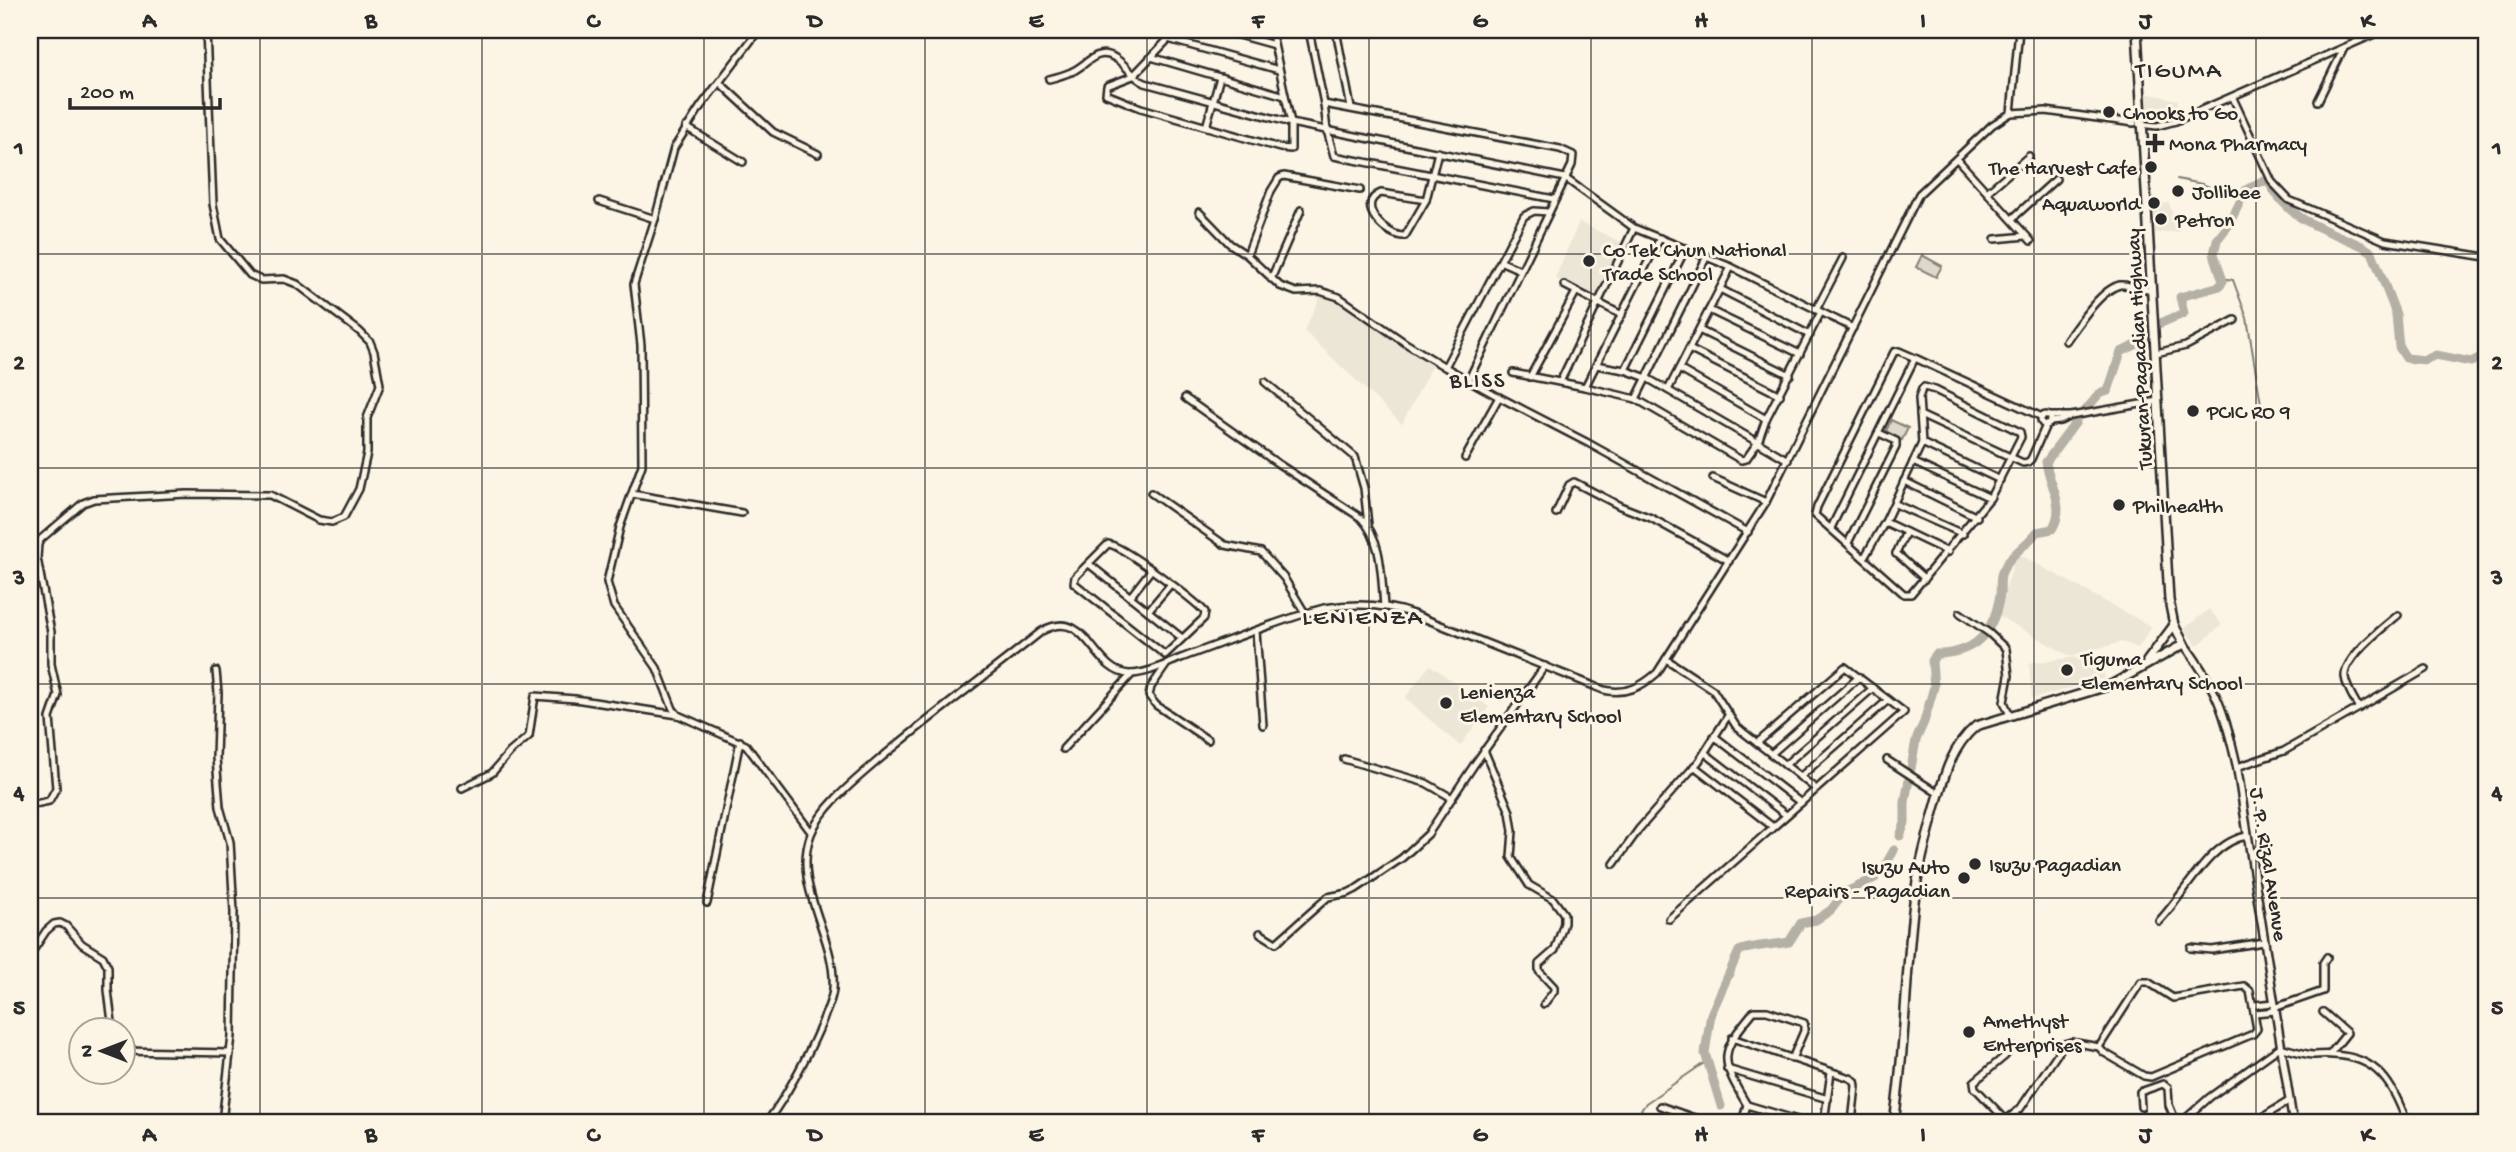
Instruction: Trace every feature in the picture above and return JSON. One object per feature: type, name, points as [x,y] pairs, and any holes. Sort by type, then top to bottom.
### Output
[{"type":"highway","name":"Tukuran-Pagadian Highway","points":[[2137,30],[2169,600],[2174,625]]},
{"type":"highway","name":"J. P. Rizal Avenue","points":[[2174,625],[2184,644]]},
{"type":"highway","points":[[2144,665],[2174,625]]},
{"type":"highway","points":[[1894,1122],[1904,1051],[1916,892],[1922,857],[1939,794],[1957,747],[1965,735],[1976,726],[2111,685],[2184,644]]},
{"type":"main road","name":"J. P. Rizal Avenue","points":[[2184,644],[2204,670],[2222,705],[2237,767],[2293,1122]]},
{"type":"street","points":[[30,805],[49,801],[56,788],[50,718],[58,695],[51,664],[51,632],[37,558],[41,539],[88,500],[140,496],[270,495],[319,520],[339,520],[351,505],[364,467],[368,440],[367,418],[380,385],[377,361],[370,342],[297,284],[284,279],[261,280],[250,275],[234,259],[218,234],[213,204],[205,30]]},
{"type":"street","points":[[678,715],[673,709],[657,668],[614,606],[607,582],[620,527],[642,465],[641,345],[633,289],[674,148],[686,127],[759,30]]},
{"type":"street","points":[[1177,30],[1133,76],[1107,86],[1106,94],[1141,108],[1290,149],[1293,147],[1291,123],[1270,30]]},
{"type":"street","points":[[1220,30],[1274,45]]},
{"type":"street","points":[[1309,30],[1331,153],[1338,158],[1554,199]]},
{"type":"street","points":[[1336,30],[1351,108]]},
{"type":"street","points":[[2011,113],[2019,30]]},
{"type":"street","points":[[1063,749],[1132,674],[1305,613],[1340,605],[1384,606],[1410,613],[1604,690],[1625,692],[1648,681],[1657,673],[1766,502],[1912,205],[1919,194],[1992,125],[2011,113],[2046,111],[2143,124],[2166,124],[2233,98],[2384,30]]},
{"type":"street","points":[[1168,39],[1279,70]]},
{"type":"street","points":[[2318,101],[2344,48]]},
{"type":"street","points":[[1049,79],[1073,72],[1099,54],[1114,56],[1133,76],[1145,83],[1212,103],[1291,123],[1565,178],[1634,228],[1707,256],[1853,328]]},
{"type":"street","points":[[1151,57],[1285,96]]},
{"type":"street","points":[[1206,127],[1220,77]]},
{"type":"street","points":[[720,83],[773,132],[818,154]]},
{"type":"street","points":[[2233,98],[2272,182],[2289,200],[2385,241],[2486,257]]},
{"type":"street","points":[[1324,104],[1568,151],[1573,155],[1565,178],[1468,381]]},
{"type":"street","points":[[686,127],[743,162]]},
{"type":"street","points":[[1426,201],[1381,193],[1373,198],[1370,210],[1394,234],[1402,237],[1409,231],[1426,201],[1437,152]]},
{"type":"street","points":[[1987,192],[2029,156]]},
{"type":"street","points":[[1957,159],[2028,239],[1994,239]]},
{"type":"street","points":[[1247,255],[1279,177],[1360,190]]},
{"type":"street","points":[[2012,219],[2056,179]]},
{"type":"street","points":[[599,201],[655,219]]},
{"type":"street","points":[[1271,279],[1301,210]]},
{"type":"street","points":[[1445,367],[1524,216],[1534,211],[1549,212]]},
{"type":"street","points":[[1199,212],[1230,244],[1247,255],[1271,279],[1289,290],[1320,291],[1339,297],[1407,344],[1468,381],[1588,443],[1748,532]]},
{"type":"street","points":[[1560,382],[1634,228]]},
{"type":"street","points":[[1585,387],[1660,239]]},
{"type":"street","points":[[1625,370],[1686,248]]},
{"type":"street","points":[[1636,399],[1707,256]]},
{"type":"street","points":[[1513,373],[1636,399],[1741,460],[1749,457],[1758,442],[1766,419],[1810,335],[1843,258]]},
{"type":"street","points":[[1502,262],[1520,270]]},
{"type":"street","points":[[1668,390],[1731,267]]},
{"type":"street","points":[[1564,285],[1622,315]]},
{"type":"street","points":[[2066,341],[2097,301],[2115,287],[2122,285],[2152,291]]},
{"type":"street","points":[[1720,289],[1810,335]]},
{"type":"street","points":[[1530,377],[1576,292]]},
{"type":"street","points":[[1709,310],[1800,354]]},
{"type":"street","points":[[2157,354],[2186,346],[2235,320]]},
{"type":"street","points":[[1699,330],[1790,375]]},
{"type":"street","points":[[1689,349],[1780,396]]},
{"type":"street","points":[[1864,558],[1885,523],[1922,443],[1920,415],[1924,387],[2020,432],[2021,437],[2000,480],[1977,517],[1911,594],[1904,594],[1817,517],[1817,507],[1892,354],[1899,351],[1915,358],[2042,417],[2041,422],[2158,401]]},
{"type":"street","points":[[1831,528],[1915,358]]},
{"type":"street","points":[[1596,365],[1625,370],[1647,378],[1788,460]]},
{"type":"street","points":[[1679,369],[1766,419]]},
{"type":"street","points":[[1265,382],[1355,457],[1362,480],[1368,526],[1380,560],[1384,606]]},
{"type":"street","points":[[1465,458],[1499,397]]},
{"type":"street","points":[[1185,398],[1320,489],[1368,526]]},
{"type":"street","points":[[1920,415],[2023,463],[2028,462],[2049,421]]},
{"type":"street","points":[[1848,543],[1896,447],[1896,441],[1879,433]]},
{"type":"street","points":[[1922,443],[2000,480]]},
{"type":"street","points":[[1913,462],[1990,498]]},
{"type":"street","points":[[1713,478],[1766,502]]},
{"type":"street","points":[[1904,481],[1977,517]]},
{"type":"street","points":[[1556,513],[1569,485],[1577,483],[1620,506],[1651,518],[1729,561]]},
{"type":"street","points":[[1151,493],[1225,545],[1261,552],[1284,579],[1305,613]]},
{"type":"street","points":[[632,494],[742,513]]},
{"type":"street","points":[[1895,503],[1962,534]]},
{"type":"street","points":[[1885,523],[1948,552]]},
{"type":"street","points":[[1906,533],[1895,555],[1925,579]]},
{"type":"street","points":[[1167,653],[1205,618],[1205,612],[1152,570],[1112,544],[1104,547],[1075,577],[1076,585],[1167,653],[1172,662]]},
{"type":"street","points":[[1088,564],[1182,638]]},
{"type":"street","points":[[1130,597],[1152,570]]},
{"type":"street","points":[[1148,611],[1170,585]]},
{"type":"street","points":[[1960,614],[2007,649],[2009,676],[2004,702],[2010,715]]},
{"type":"street","points":[[2359,708],[2345,680],[2346,669],[2365,645],[2398,615]]},
{"type":"street","points":[[776,1122],[768,1120],[806,1060],[833,989],[829,952],[807,882],[806,867],[811,832],[830,806],[853,781],[913,730],[1051,626],[1058,623],[1072,627],[1082,634],[1109,665],[1116,670],[1132,674]]},
{"type":"street","points":[[1256,631],[1264,726]]},
{"type":"street","points":[[1666,659],[1713,690],[1736,726],[1816,789]]},
{"type":"street","points":[[1172,662],[1151,687],[1149,696],[1156,705],[1208,740]]},
{"type":"street","points":[[1260,933],[1276,943],[1328,897],[1356,889],[1402,858],[1428,834],[1545,666]]},
{"type":"street","points":[[1669,919],[1904,712],[1845,667],[1757,743]]},
{"type":"street","points":[[2237,767],[2284,751],[2426,669]]},
{"type":"street","points":[[216,671],[216,758],[220,807],[230,842],[234,912],[233,1023],[222,1122]]},
{"type":"street","points":[[1771,754],[1859,677]]},
{"type":"street","points":[[1785,765],[1872,688]]},
{"type":"street","points":[[462,788],[492,773],[510,752],[529,736],[535,696],[575,699],[678,715],[740,741],[754,754],[811,832]]},
{"type":"street","points":[[1800,777],[1888,700]]},
{"type":"street","points":[[1614,864],[1639,830],[1705,753],[1729,714]]},
{"type":"street","points":[[1714,736],[1801,803]]},
{"type":"street","points":[[707,903],[740,741]]},
{"type":"street","points":[[1484,750],[1510,812],[1513,831],[1511,857],[1529,886],[1553,899],[1564,914],[1564,923],[1555,950],[1539,964],[1539,971],[1555,987],[1544,1004]]},
{"type":"street","points":[[1705,753],[1786,816]]},
{"type":"street","points":[[1344,759],[1426,783],[1452,798]]},
{"type":"street","points":[[1887,760],[1939,794]]},
{"type":"street","points":[[1694,766],[1773,827]]},
{"type":"street","points":[[2160,921],[2193,877],[2226,843],[2248,836]]},
{"type":"street","points":[[30,955],[54,924],[66,926],[82,944],[103,957],[108,967],[111,1016]]},
{"type":"street","points":[[2190,948],[2212,950],[2264,942]]},
{"type":"street","points":[[2255,1013],[2323,991],[2323,963],[2327,957]]},
{"type":"street","points":[[2011,1047],[1974,1082],[1975,1088],[2006,1120],[2020,1109],[2064,1044],[2071,1042],[2099,1047],[2144,1076],[2151,1077],[2253,1034],[2257,1028],[2250,991],[2244,986],[2174,998],[2148,982],[2141,982],[2099,1047]]},
{"type":"street","points":[[2254,1005],[2274,1008]]},
{"type":"street","points":[[1792,1059],[1805,1027],[1800,1020],[1767,1011],[1754,1011],[1732,1038],[1727,1051],[1727,1069],[1747,1105],[1804,1122]]},
{"type":"street","points":[[2323,1012],[2347,1033],[2330,1054]]},
{"type":"street","points":[[1732,1038],[1831,1073],[1850,1077],[1855,1081],[1856,1095],[1852,1122]]},
{"type":"street","points":[[2141,1107],[2140,1092],[2163,1084],[2168,1088],[2169,1105],[2174,1118],[2185,1119],[2210,1097],[2280,1047],[2307,1054],[2357,1058],[2376,1068],[2396,1093],[2407,1122]]},
{"type":"street","points":[[136,1051],[230,1053]]},
{"type":"street","points":[[1727,1069],[1828,1099]]},
{"type":"street","points":[[1824,1122],[1831,1073]]},
{"type":"street","points":[[2255,1122],[2289,1101]]},
{"type":"street","points":[[1742,1122],[1747,1105]]},
{"type":"street","points":[[1660,1106],[1704,1122]]},
{"type":"shaded area","points":[[2486,30],[2486,46],[2463,32]]},
{"type":"shaded area","points":[[2145,93],[2178,100],[2180,118],[2158,121],[2147,110]]},
{"type":"shaded area","points":[[2169,203],[2179,232],[2155,233],[2154,205]]},
{"type":"shaded area","name":"Co Tek Chun National Trade School","points":[[1579,222],[1625,244],[1597,300],[1555,278]]},
{"type":"shaded area","points":[[1922,255],[1942,266],[1936,277],[1916,267]]},
{"type":"shaded area","points":[[1328,294],[1433,363],[1402,424],[1304,331],[1321,295]]},
{"type":"shaded area","points":[[1891,420],[1908,428],[1902,440],[1886,431]]},
{"type":"shaded area","points":[[2017,553],[2152,627],[2138,648],[2122,642],[2070,656],[1997,615]]},
{"type":"shaded area","points":[[2209,609],[2222,625],[2197,646],[2184,629]]},
{"type":"shaded area","name":"Tiguma Elementary School","points":[[2100,654],[2105,678],[2032,699],[2029,663]]},
{"type":"shaded area","name":"Lenienza Elementary School","points":[[1430,665],[1489,707],[1460,746],[1405,698]]},
{"type":"waterway","points":[[2177,179],[2202,184],[2241,200]]},
{"type":"waterway","points":[[2161,323],[2184,313],[2180,297],[2220,286],[2223,281],[2214,254],[2217,240],[2228,226],[2246,190],[2262,181],[2269,183],[2278,197],[2298,216],[2372,252],[2396,314],[2399,347],[2406,358],[2425,360],[2436,355],[2471,362],[2483,356],[2486,342]]},
{"type":"waterway","points":[[2222,278],[2233,280],[2247,318],[2261,404]]},
{"type":"waterway","points":[[2085,411],[2099,394],[2108,391],[2121,352],[2144,341]]},
{"type":"waterway","points":[[1900,836],[1905,823],[1905,802],[1916,740],[1934,687],[1932,661],[1936,654],[1962,650],[1980,639],[1993,620],[2005,566],[2037,532],[2052,529],[2058,512],[2046,462],[2076,422]]},
{"type":"waterway","points":[[1882,871],[1894,850]]},
{"type":"waterway","points":[[1721,1106],[1705,1053],[1711,1014],[1739,951],[1789,942],[1801,923],[1816,920],[1831,910],[1844,893],[1875,878]]},
{"type":"waterway","points":[[1633,1122],[1646,1103],[1707,1061]]},
{"type":"waterway","points":[[2476,1115],[2481,1122]]},
{"type":"place","name":"Chooks to Go","points":[[2109,112]]},
{"type":"place","name":"Mona Pharmacy","points":[[2155,143]]},
{"type":"place","name":"The Harvest Cafe","points":[[2151,167]]},
{"type":"place","name":"Jollibee","points":[[2178,191]]},
{"type":"place","name":"Aquaworld","points":[[2154,203]]},
{"type":"place","name":"Petron","points":[[2161,219]]},
{"type":"place","name":"Co Tek Chun National Trade School","points":[[1589,261]]},
{"type":"place","name":"PCIC RO 9","points":[[2193,411]]},
{"type":"place","name":"Philhealth","points":[[2119,505]]},
{"type":"place","name":"Tiguma Elementary School","points":[[2067,670]]},
{"type":"place","name":"Lenienza Elementary School","points":[[1446,703]]},
{"type":"place","name":"Isuzu Pagadian","points":[[1975,864]]},
{"type":"place","name":"Isuzu Auto Repairs - Pagadian","points":[[1964,878]]},
{"type":"place","name":"Amethyst Enterprises","points":[[1969,1032]]},
{"type":"district","name":"TIGUMA","points":[[2179,69]]},
{"type":"district","name":"BLISS","points":[[1478,379]]},
{"type":"district","name":"LENIENZA","points":[[1363,616]]}]
